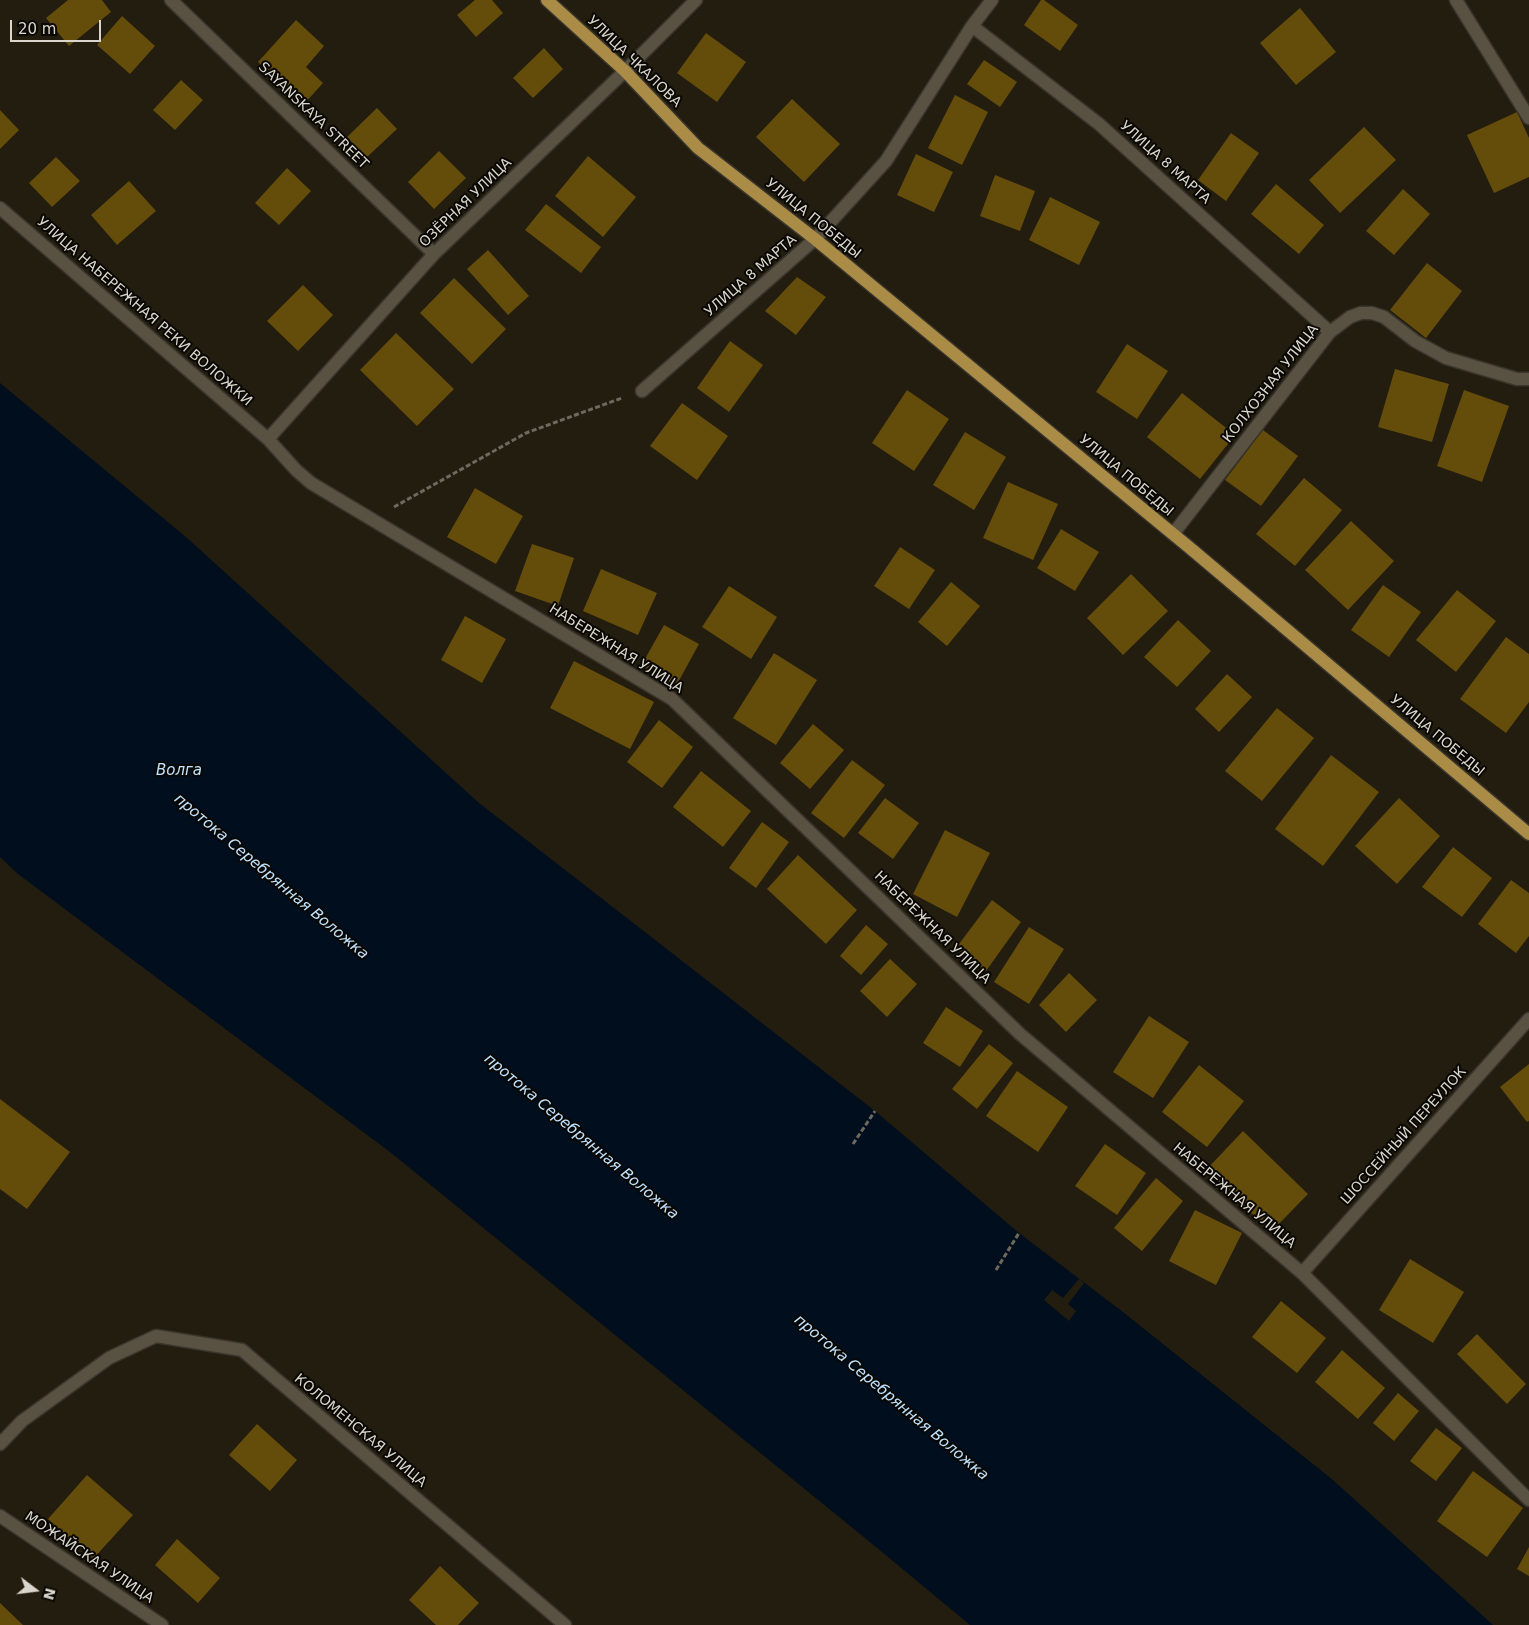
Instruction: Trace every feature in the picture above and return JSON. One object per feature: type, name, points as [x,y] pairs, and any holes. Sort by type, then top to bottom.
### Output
[{"type":"main road","name":"УЛИЦА ЧКАЛОВА","points":[[547,0],[625,71],[698,148]]},
{"type":"main road","name":"УЛИЦА ПОБЕДЫ","points":[[698,148],[816,239],[1173,534],[1529,834]]},
{"type":"street","name":"SAYANSKAYA STREET","points":[[170,0],[434,254]]},
{"type":"street","name":"ОЗЁРНАЯ УЛИЦА","points":[[268,439],[434,254],[625,71],[696,0]]},
{"type":"street","name":"УЛИЦА 8 МАРТА","points":[[642,391],[816,239],[886,161],[972,26],[992,0]]},
{"type":"street","points":[[1456,0],[1529,118]]},
{"type":"street","name":"УЛИЦА 8 МАРТА","points":[[972,26],[1099,124],[1330,332]]},
{"type":"street","name":"УЛИЦА НАБЕРЕЖНАЯ РЕКИ ВОЛОЖКИ","points":[[0,208],[268,439]]},
{"type":"street","name":"КОЛХОЗНАЯ УЛИЦА","points":[[1173,534],[1330,332],[1350,317],[1372,313],[1384,317],[1415,341],[1446,358],[1517,379],[1529,379]]},
{"type":"street","name":"НАБЕРЕЖНАЯ УЛИЦА","points":[[268,439],[296,470],[311,483],[672,699],[1020,1034],[1302,1273],[1529,1500]]},
{"type":"street","name":"ШОССЕЙНЫЙ ПЕРЕУЛОК","points":[[1302,1273],[1529,1019]]},
{"type":"street","name":"КОЛОМЕНСКАЯ УЛИЦА","points":[[0,1444],[22,1421],[109,1358],[156,1336],[242,1350],[565,1625]]},
{"type":"street","name":"МОЖАЙСКАЯ УЛИЦА","points":[[0,1516],[162,1625]]},
{"type":"path","points":[[372,519],[526,433],[642,391]]},
{"type":"path","points":[[853,1144],[875,1111]]},
{"type":"path","points":[[996,1270],[1019,1233]]},
{"type":"water","name":"Волга","points":[[0,383],[186,537],[479,803],[875,1111],[1019,1233],[1123,1312],[1333,1480],[1493,1625],[970,1625],[390,1152],[18,874],[0,857]]},
{"type":"pier","points":[[1079,1279],[1084,1283],[1068,1304],[1076,1311],[1069,1321],[1044,1300],[1052,1290],[1063,1298]]},
{"type":"building","points":[[68,0],[102,0],[111,12],[69,46],[46,18]]},
{"type":"building","points":[[475,0],[492,0],[503,13],[476,37],[457,15]]},
{"type":"building","points":[[1041,0],[1044,0],[1078,25],[1060,51],[1024,25]]},
{"type":"building","points":[[1300,8],[1336,52],[1296,85],[1260,43]]},
{"type":"building","points":[[122,16],[155,46],[130,74],[97,45]]},
{"type":"building","points":[[296,20],[324,46],[306,67],[323,83],[304,104],[258,62]]},
{"type":"building","points":[[706,33],[746,62],[717,102],[677,73]]},
{"type":"building","points":[[544,48],[563,69],[533,98],[513,78]]},
{"type":"building","points":[[984,60],[1017,82],[1000,107],[967,84]]},
{"type":"building","points":[[181,80],[203,100],[175,130],[153,110]]},
{"type":"building","points":[[955,95],[988,112],[962,165],[928,148]]},
{"type":"building","points":[[792,99],[840,144],[804,182],[756,137]]},
{"type":"building","points":[[377,108],[397,129],[366,158],[347,137]]},
{"type":"building","points":[[0,110],[19,130],[0,149]]},
{"type":"building","points":[[1517,112],[1529,138],[1529,177],[1494,193],[1467,135]]},
{"type":"building","points":[[1364,127],[1396,160],[1340,213],[1309,180]]},
{"type":"building","points":[[1231,133],[1259,153],[1226,201],[1198,180]]},
{"type":"building","points":[[439,151],[466,178],[434,209],[408,182]]},
{"type":"building","points":[[916,154],[953,172],[934,212],[897,195]]},
{"type":"building","points":[[588,156],[636,197],[603,237],[555,196]]},
{"type":"building","points":[[56,157],[80,181],[52,207],[29,183]]},
{"type":"building","points":[[287,168],[311,191],[279,225],[255,203]]},
{"type":"building","points":[[995,175],[1035,191],[1020,231],[980,216]]},
{"type":"building","points":[[129,181],[156,211],[117,245],[91,215]]},
{"type":"building","points":[[1276,184],[1324,225],[1299,254],[1251,214]]},
{"type":"building","points":[[1403,189],[1430,214],[1394,255],[1366,231]]},
{"type":"building","points":[[1050,197],[1100,222],[1079,265],[1029,240]]},
{"type":"building","points":[[546,204],[601,247],[581,273],[525,230]]},
{"type":"building","points":[[488,250],[529,296],[508,315],[467,269]]},
{"type":"building","points":[[1427,263],[1462,291],[1426,338],[1390,310]]},
{"type":"building","points":[[797,277],[826,297],[796,335],[765,311]]},
{"type":"building","points":[[454,278],[506,329],[472,364],[420,313]]},
{"type":"building","points":[[303,285],[333,315],[298,351],[267,321]]},
{"type":"building","points":[[396,333],[454,389],[417,426],[360,370]]},
{"type":"building","points":[[730,341],[763,365],[729,412],[697,388]]},
{"type":"building","points":[[1127,344],[1168,371],[1137,419],[1096,392]]},
{"type":"building","points":[[1395,369],[1449,384],[1432,442],[1378,427]]},
{"type":"building","points":[[907,390],[949,419],[914,471],[872,443]]},
{"type":"building","points":[[1464,390],[1509,406],[1482,482],[1437,466]]},
{"type":"building","points":[[1182,393],[1235,435],[1200,479],[1147,437]]},
{"type":"building","points":[[682,403],[728,436],[697,480],[650,446]]},
{"type":"building","points":[[1263,430],[1298,456],[1261,506],[1225,480]]},
{"type":"building","points":[[965,432],[1006,457],[974,510],[933,485]]},
{"type":"building","points":[[1304,478],[1342,510],[1295,566],[1256,534]]},
{"type":"building","points":[[1008,482],[1058,504],[1033,560],[983,538]]},
{"type":"building","points":[[475,488],[523,516],[496,564],[447,537]]},
{"type":"building","points":[[1351,521],[1394,561],[1348,610],[1305,570]]},
{"type":"building","points":[[1061,529],[1099,552],[1075,591],[1037,568]]},
{"type":"building","points":[[532,544],[574,558],[558,606],[515,591]]},
{"type":"building","points":[[900,547],[935,570],[909,609],[874,586]]},
{"type":"building","points":[[601,569],[657,593],[638,635],[583,611]]},
{"type":"building","points":[[1131,574],[1168,611],[1123,655],[1087,618]]},
{"type":"building","points":[[951,582],[980,606],[947,646],[918,622]]},
{"type":"building","points":[[1383,585],[1421,612],[1389,657],[1351,630]]},
{"type":"building","points":[[729,586],[777,617],[751,659],[702,627]]},
{"type":"building","points":[[1457,590],[1496,621],[1456,672],[1416,640]]},
{"type":"building","points":[[465,616],[506,639],[482,683],[441,660]]},
{"type":"building","points":[[1178,620],[1211,651],[1177,687],[1144,657]]},
{"type":"building","points":[[664,625],[699,644],[676,686],[641,666]]},
{"type":"building","points":[[1506,637],[1529,654],[1529,702],[1506,733],[1460,699]]},
{"type":"building","points":[[774,653],[817,680],[776,745],[733,718]]},
{"type":"building","points":[[574,661],[654,702],[630,749],[550,708]]},
{"type":"building","points":[[1227,674],[1252,697],[1219,732],[1195,709]]},
{"type":"building","points":[[1277,708],[1314,738],[1262,801],[1225,771]]},
{"type":"building","points":[[659,720],[693,747],[662,788],[627,762]]},
{"type":"building","points":[[813,724],[844,750],[810,789],[780,763]]},
{"type":"building","points":[[1331,755],[1379,792],[1323,866],[1275,829]]},
{"type":"building","points":[[852,760],[885,785],[844,838],[811,813]]},
{"type":"building","points":[[701,771],[751,811],[723,847],[673,807]]},
{"type":"building","points":[[885,798],[919,823],[893,859],[858,833]]},
{"type":"building","points":[[1399,798],[1440,836],[1397,884],[1355,846]]},
{"type":"building","points":[[762,822],[789,842],[756,888],[729,868]]},
{"type":"building","points":[[945,830],[990,853],[957,917],[913,894]]},
{"type":"building","points":[[1453,847],[1492,878],[1462,917],[1422,887]]},
{"type":"building","points":[[798,855],[857,910],[826,944],[767,889]]},
{"type":"building","points":[[1511,880],[1529,893],[1529,936],[1516,953],[1478,924]]},
{"type":"building","points":[[992,900],[1021,922],[986,971],[956,948]]},
{"type":"building","points":[[866,925],[888,944],[861,975],[840,956]]},
{"type":"building","points":[[1029,927],[1064,949],[1029,1004],[994,982]]},
{"type":"building","points":[[890,959],[917,984],[887,1017],[860,991]]},
{"type":"building","points":[[1069,973],[1097,1000],[1066,1032],[1039,1005]]},
{"type":"building","points":[[946,1007],[983,1031],[960,1067],[923,1043]]},
{"type":"building","points":[[1149,1016],[1189,1042],[1153,1098],[1113,1072]]},
{"type":"building","points":[[989,1044],[1013,1063],[977,1109],[952,1089]]},
{"type":"building","points":[[1529,1064],[1529,1121],[1527,1122],[1500,1087]]},
{"type":"building","points":[[1199,1065],[1244,1101],[1207,1147],[1162,1112]]},
{"type":"building","points":[[1017,1071],[1068,1107],[1038,1152],[986,1116]]},
{"type":"building","points":[[0,1099],[70,1152],[27,1209],[0,1189]]},
{"type":"building","points":[[1243,1131],[1308,1194],[1271,1232],[1206,1170]]},
{"type":"building","points":[[1105,1144],[1146,1173],[1117,1215],[1075,1186]]},
{"type":"building","points":[[1156,1178],[1183,1201],[1142,1251],[1114,1228]]},
{"type":"building","points":[[1195,1210],[1242,1233],[1216,1285],[1169,1261]]},
{"type":"building","points":[[1410,1259],[1464,1292],[1433,1343],[1379,1310]]},
{"type":"building","points":[[1281,1301],[1326,1338],[1297,1373],[1252,1337]]},
{"type":"building","points":[[1477,1334],[1526,1384],[1507,1404],[1457,1354]]},
{"type":"building","points":[[1342,1350],[1385,1388],[1358,1419],[1315,1382]]},
{"type":"building","points":[[1398,1393],[1419,1411],[1394,1441],[1373,1423]]},
{"type":"building","points":[[257,1424],[297,1460],[270,1491],[229,1455]]},
{"type":"building","points":[[1436,1428],[1462,1448],[1436,1481],[1410,1461]]},
{"type":"building","points":[[1473,1471],[1523,1508],[1487,1557],[1437,1521]]},
{"type":"building","points":[[87,1475],[133,1515],[93,1559],[48,1519]]},
{"type":"building","points":[[177,1539],[220,1578],[198,1603],[155,1565]]},
{"type":"building","points":[[1529,1547],[1529,1576],[1517,1569]]},
{"type":"building","points":[[440,1566],[479,1603],[458,1625],[436,1625],[409,1600]]},
{"type":"building","points":[[0,1603],[23,1625],[0,1625]]},
{"type":"water label","name":"протока Серебрянная Воложка","points":[[271,877]]},
{"type":"water label","name":"протока Серебрянная Воложка","points":[[581,1137]]},
{"type":"water label","name":"протока Серебрянная Воложка","points":[[891,1398]]}]
